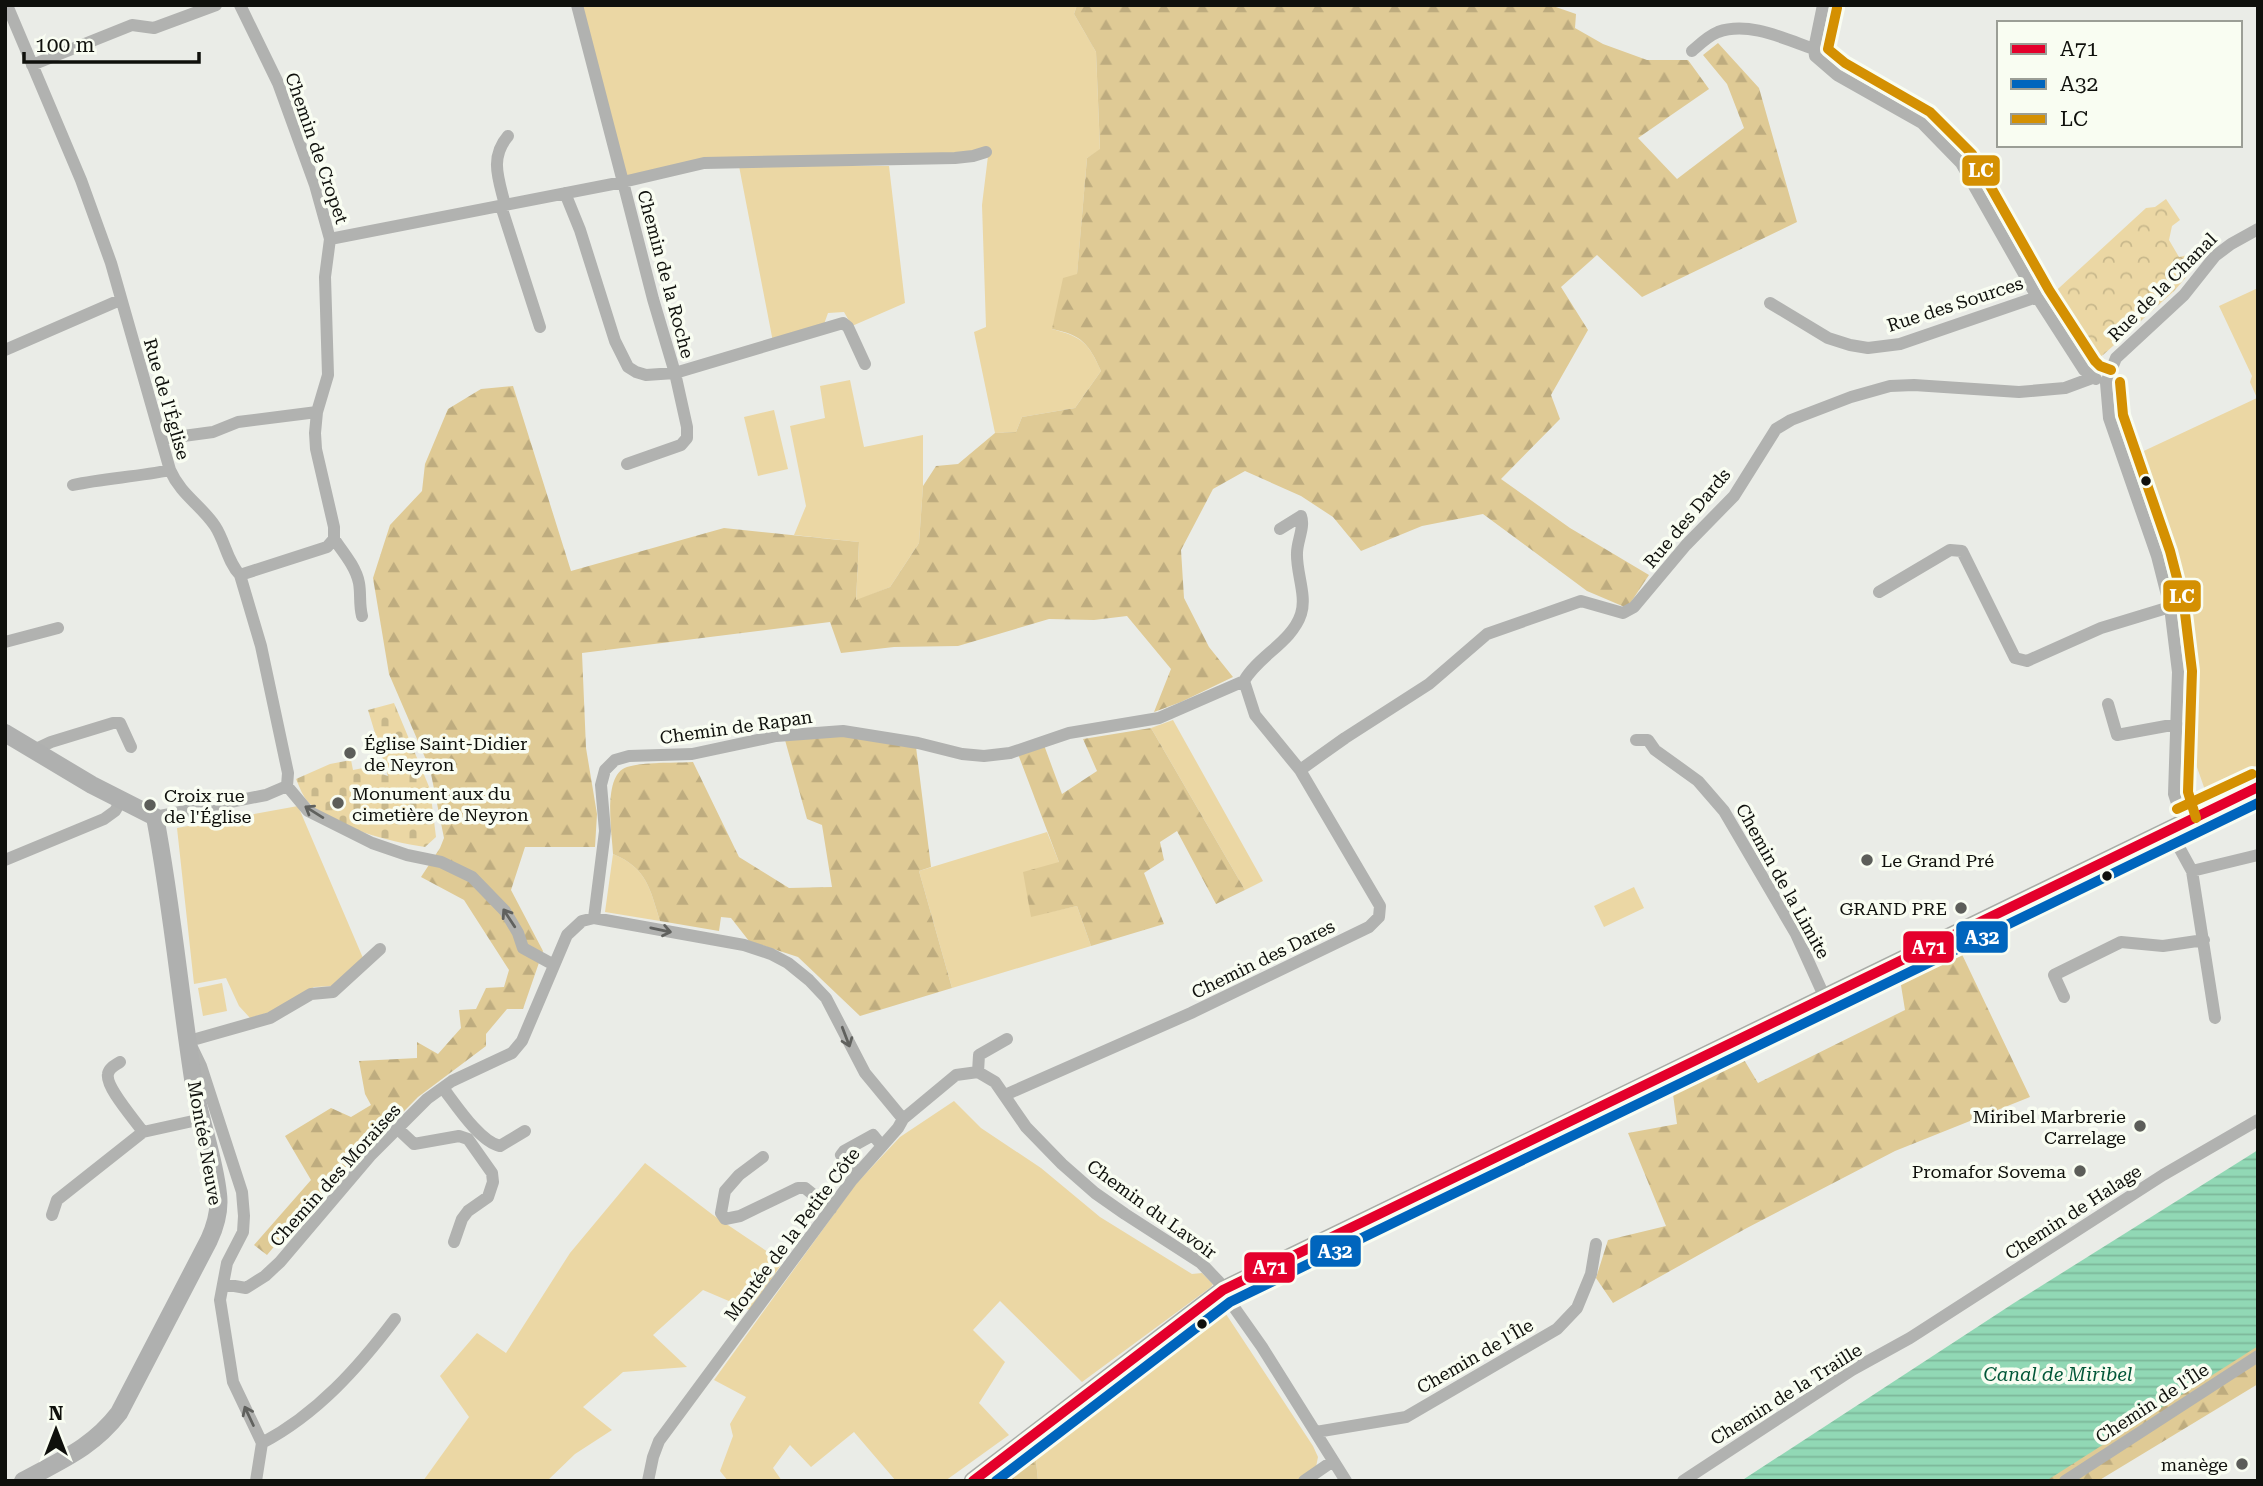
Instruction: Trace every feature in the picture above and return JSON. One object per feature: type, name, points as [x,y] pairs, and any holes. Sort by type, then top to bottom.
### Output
[{"type":"main road","points":[[973,1481],[1223,1290],[2258,787]]},
{"type":"street","name":"Rue de l'Église","points":[[8,5],[81,180],[111,263],[170,470],[177,485],[215,526],[234,568],[240,575],[263,658],[288,773],[287,786]]},
{"type":"street","points":[[32,65],[132,25],[154,28],[216,5]]},
{"type":"street","name":"Chemin de Cropet","points":[[240,5],[278,83],[315,185],[330,239],[326,277],[328,375],[317,412],[316,449],[334,527],[334,539]]},
{"type":"street","points":[[577,5],[622,182],[704,163],[955,158],[986,152]]},
{"type":"street","points":[[1823,5],[1815,56],[1836,75],[1922,123],[1961,163],[1969,172],[2037,297],[2084,370],[2092,378],[2106,383],[2109,418],[2157,556],[2170,607],[2178,672],[2178,724],[2173,775],[2176,826],[2192,871],[2215,1018]]},
{"type":"street","points":[[1692,51],[1718,32],[1745,29],[1761,31],[1814,49]]},
{"type":"street","points":[[508,136],[501,145],[496,165],[503,205],[540,327]]},
{"type":"street","name":"Chemin de la Roche","points":[[330,239],[622,182],[687,426],[687,438],[681,445],[627,464]]},
{"type":"street","points":[[565,193],[580,230],[615,341],[628,366],[636,372],[646,375],[675,373],[843,323],[848,327],[865,364]]},
{"type":"street","name":"Rue de la Chanal","points":[[2106,383],[2116,358],[2184,295],[2216,256],[2258,229]]},
{"type":"street","name":"Rue des Sources","points":[[1769,303],[1828,338],[1868,348],[1900,344],[2037,297]]},
{"type":"street","points":[[5,349],[120,300]]},
{"type":"street","name":"Rue des Dards","points":[[1300,770],[1429,684],[1487,634],[1581,601],[1623,613],[1634,607],[1686,545],[1734,496],[1776,429],[1808,413],[1890,386],[1914,385],[2020,392],[2065,388],[2092,378]]},
{"type":"street","points":[[162,439],[213,432],[238,422],[317,412]]},
{"type":"street","points":[[72,485],[109,477],[128,478],[170,470]]},
{"type":"street","points":[[1244,681],[1250,671],[1292,629],[1301,613],[1297,552],[1303,522],[1301,516],[1280,529]]},
{"type":"street","points":[[240,575],[327,547],[334,539],[353,567],[359,583],[358,602],[362,616]]},
{"type":"street","points":[[1880,592],[1950,550],[1962,551],[2015,658],[2027,662],[2101,628],[2170,607]]},
{"type":"street","points":[[5,642],[58,628]]},
{"type":"street","name":"Chemin de Rapan","points":[[594,918],[605,831],[601,785],[605,770],[615,760],[629,756],[692,754],[776,736],[843,731],[918,743],[962,754],[984,756],[1010,753],[1069,733],[1159,718],[1244,681]]},
{"type":"street","name":"Chemin des Dares","points":[[1005,1095],[1191,1013],[1369,927],[1379,917],[1380,906],[1300,770],[1255,715],[1244,681]]},
{"type":"street","points":[[2108,704],[2117,734],[2178,724]]},
{"type":"street","points":[[34,750],[113,723],[120,723],[131,747]]},
{"type":"street","points":[[5,733],[121,801],[155,817],[266,795],[287,786],[308,811],[372,843],[407,855],[441,862],[472,877],[505,911],[523,948],[554,965]]},
{"type":"street","name":"Chemin de la Limite","points":[[1636,740],[1648,740],[1655,751],[1698,781],[1724,810],[1796,934],[1825,998]]},
{"type":"street","points":[[5,860],[104,819],[115,811],[121,801]]},
{"type":"street","name":"Montée Neuve","points":[[23,1481],[86,1446],[107,1428],[137,1380],[217,1220],[218,1194],[202,1119],[155,817]]},
{"type":"street","points":[[2192,871],[2258,855]]},
{"type":"street","points":[[594,918],[744,945],[788,963],[826,998],[865,1073],[903,1119]]},
{"type":"street","name":"Chemin des Moraises","points":[[222,1287],[246,1288],[272,1269],[344,1185],[428,1099],[463,1076],[512,1053],[522,1041],[567,935],[582,921],[594,918]]},
{"type":"street","points":[[2064,997],[2054,975],[2120,942],[2163,946],[2204,940]]},
{"type":"street","points":[[257,1481],[262,1443],[233,1382],[220,1300],[227,1263],[243,1232],[242,1192],[201,1066],[189,1041],[270,1018],[311,994],[333,992],[380,949]]},
{"type":"street","points":[[1005,1095],[995,1082],[978,1072],[979,1055],[1007,1039]]},
{"type":"street","points":[[120,1062],[108,1073],[109,1086],[143,1132]]},
{"type":"street","name":"Montée de la Petite Côte","points":[[648,1481],[659,1441],[858,1173],[903,1119],[956,1076],[978,1072]]},
{"type":"street","points":[[443,1088],[483,1138],[492,1145],[500,1146],[525,1131]]},
{"type":"street","name":"Chemin du Lavoir","points":[[1005,1095],[1026,1127],[1062,1164],[1095,1193],[1201,1264],[1219,1282],[1223,1290]]},
{"type":"street","points":[[52,1215],[57,1200],[143,1132],[202,1119]]},
{"type":"street","name":"Chemin de Halage","points":[[1910,1338],[2163,1175],[2258,1120]]},
{"type":"street","points":[[398,1129],[414,1144],[459,1136],[468,1139],[489,1167],[492,1189],[488,1197],[468,1211],[462,1219],[454,1242]]},
{"type":"street","points":[[858,1173],[841,1155],[844,1151],[873,1135],[882,1146]]},
{"type":"street","points":[[763,1157],[739,1175],[725,1191],[721,1213],[725,1219],[740,1216],[798,1188],[805,1188],[831,1209]]},
{"type":"street","name":"Chemin de l'Île","points":[[1317,1432],[1406,1417],[1557,1329],[1577,1308],[1591,1274],[1596,1244]]},
{"type":"street","points":[[1223,1290],[1317,1432],[1346,1481]]},
{"type":"street","points":[[262,1443],[284,1432],[348,1378],[395,1319]]},
{"type":"street","name":"Chemin de la Traille","points":[[1683,1481],[1852,1370],[1910,1338]]},
{"type":"street","name":"Chemin de l'Île","points":[[2065,1481],[2258,1356]]},
{"type":"street","points":[[1304,1481],[1333,1461]]},
{"type":"green space","points":[[582,5],[1077,5],[1074,14],[1096,52],[1100,150],[1087,158],[1077,275],[1052,329],[1083,342],[1101,371],[1075,408],[1022,417],[1016,432],[995,433],[974,332],[986,327],[982,205],[988,156],[738,159],[627,177]]},
{"type":"green space","points":[[1077,5],[1550,5],[1576,14],[1575,28],[1603,44],[1647,60],[1688,60],[1709,89],[1638,138],[1677,179],[1744,128],[1727,84],[1703,55],[1718,43],[1759,88],[1797,222],[1642,297],[1597,255],[1561,287],[1588,330],[1551,395],[1560,419],[1501,479],[1570,528],[1649,575],[1627,608],[1587,591],[1483,514],[1422,526],[1361,551],[1333,517],[1301,496],[1245,471],[1213,489],[1181,550],[1184,598],[1209,647],[1233,677],[1154,712],[1171,669],[1127,616],[1094,620],[1049,619],[958,646],[894,647],[841,653],[830,622],[582,653],[586,748],[597,814],[595,847],[525,847],[511,890],[543,951],[523,1009],[507,1009],[486,1034],[486,1046],[418,1097],[294,1223],[267,1255],[254,1245],[311,1180],[285,1136],[331,1108],[351,1117],[371,1105],[365,1094],[359,1061],[417,1058],[417,1042],[438,1054],[461,1028],[459,1010],[476,1009],[486,988],[504,987],[509,970],[464,900],[421,877],[444,838],[430,769],[389,674],[373,578],[390,525],[422,491],[425,464],[448,409],[481,389],[513,386],[571,571],[724,528],[859,542],[856,600],[890,587],[919,543],[923,486],[936,466],[958,464],[995,433],[1016,432],[1022,417],[1075,408],[1101,371],[1083,342],[1071,334],[1052,329],[1063,278],[1077,274],[1087,158],[1100,149],[1096,52],[1074,14]]},
{"type":"green space","points":[[739,166],[889,166],[905,303],[852,326],[844,312],[828,313],[823,327],[773,342]]},
{"type":"green space","points":[[2166,199],[2180,220],[2172,226],[2169,240],[2179,257],[2197,253],[2203,258],[2174,291],[2103,355],[2087,363],[2047,299],[2146,208],[2155,207]]},
{"type":"green space","points":[[2258,288],[2258,765],[2205,790],[2186,736],[2182,646],[2175,592],[2133,456],[2257,398],[2250,382],[2252,376],[2219,306]]},
{"type":"green space","points":[[850,380],[864,447],[923,435],[919,543],[890,587],[856,601],[859,542],[794,535],[806,506],[790,426],[825,418],[820,386]]},
{"type":"green space","points":[[774,410],[788,469],[758,476],[744,417]]},
{"type":"green space","points":[[394,703],[430,789],[436,837],[425,847],[379,837],[335,820],[309,803],[296,779],[330,764],[351,760],[353,770],[363,768],[388,776],[368,710]]},
{"type":"green space","points":[[1173,720],[1263,881],[1245,890],[1151,728]]},
{"type":"green space","points":[[1151,728],[1245,890],[1216,904],[1177,831],[1160,842],[1164,860],[1144,873],[1164,924],[1091,946],[1077,906],[1031,917],[1023,872],[1059,862],[1018,754],[1044,745],[1062,794],[1097,771],[1083,739]]},
{"type":"green space","points":[[846,736],[916,747],[931,867],[919,871],[952,988],[860,1016],[798,957],[749,941],[731,918],[721,917],[719,931],[660,921],[646,881],[633,866],[613,854],[610,819],[611,792],[619,772],[641,764],[693,762],[739,857],[789,888],[832,887],[822,825],[807,819],[785,740]]},
{"type":"green space","points":[[298,806],[363,958],[333,986],[314,987],[274,1011],[250,1018],[239,1006],[226,978],[194,984],[177,828]]},
{"type":"green space","points":[[1047,832],[1059,862],[1031,916],[1077,906],[1091,946],[952,988],[919,871]]},
{"type":"green space","points":[[613,854],[633,866],[646,881],[660,921],[605,912]]},
{"type":"green space","points":[[1634,887],[1644,908],[1604,927],[1594,906]]},
{"type":"green space","points":[[1958,946],[2030,1097],[1895,1151],[1745,1229],[1613,1303],[1596,1278],[1608,1240],[1666,1226],[1628,1133],[1677,1124],[1672,1087],[1740,1053],[1758,1083],[1905,1010],[1899,973]]},
{"type":"green space","points":[[222,983],[227,1011],[203,1016],[198,988]]},
{"type":"green space","points":[[954,1101],[981,1128],[1041,1168],[1100,1217],[1192,1274],[1202,1273],[1213,1284],[1082,1382],[1000,1301],[973,1330],[1005,1362],[979,1403],[1009,1435],[945,1481],[896,1481],[854,1432],[811,1467],[790,1445],[773,1468],[782,1481],[728,1481],[720,1471],[733,1436],[730,1424],[746,1397],[714,1380],[855,1185],[900,1137]]},
{"type":"green space","points":[[645,1163],[713,1215],[783,1262],[750,1310],[703,1290],[653,1335],[687,1367],[623,1372],[583,1407],[612,1430],[575,1454],[547,1481],[423,1481],[469,1417],[440,1376],[477,1333],[506,1353],[570,1253]]},
{"type":"green space","points":[[1222,1308],[1313,1446],[1318,1457],[1316,1467],[1296,1481],[1038,1481],[1035,1450]]},
{"type":"green space","points":[[2258,1342],[2258,1384],[2098,1481],[2031,1481]]},
{"type":"green space","points":[[1035,1450],[1038,1481],[994,1481]]},
{"type":"water","name":"Canal de Miribel","points":[[2258,1150],[2258,1346],[2046,1481],[1741,1481],[2014,1303]]},
{"type":"transit line","name":"LC","points":[[1837,8],[1828,49],[1845,63],[1930,112],[1972,154],[2049,290],[2095,361],[2111,370]]},
{"type":"transit line","name":"LC","points":[[2120,382],[2123,415],[2170,551],[2184,605],[2192,671],[2188,792],[2196,818]]},
{"type":"transit line","name":"LC","points":[[2177,809],[2252,774]]},
{"type":"transit line","name":"A71","points":[[973,1481],[1223,1290],[2258,787]]},
{"type":"transit line","name":"A32","points":[[996,1481],[1230,1302],[2258,803]]},
{"type":"place","name":"Église Saint-Didier de Neyron","points":[[350,753]]},
{"type":"place","name":"Monument aux du cimetière de Neyron","points":[[338,803]]},
{"type":"place","name":"Croix rue de l'Église","points":[[150,805]]},
{"type":"place","name":"Le Grand Pré","points":[[1867,860]]},
{"type":"place","name":"GRAND PRE","points":[[1961,908]]},
{"type":"place","name":"Miribel Marbrerie Carrelage","points":[[2140,1126]]},
{"type":"place","name":"Promafor Sovema","points":[[2080,1171]]},
{"type":"place","name":"manège","points":[[2242,1464]]}]
